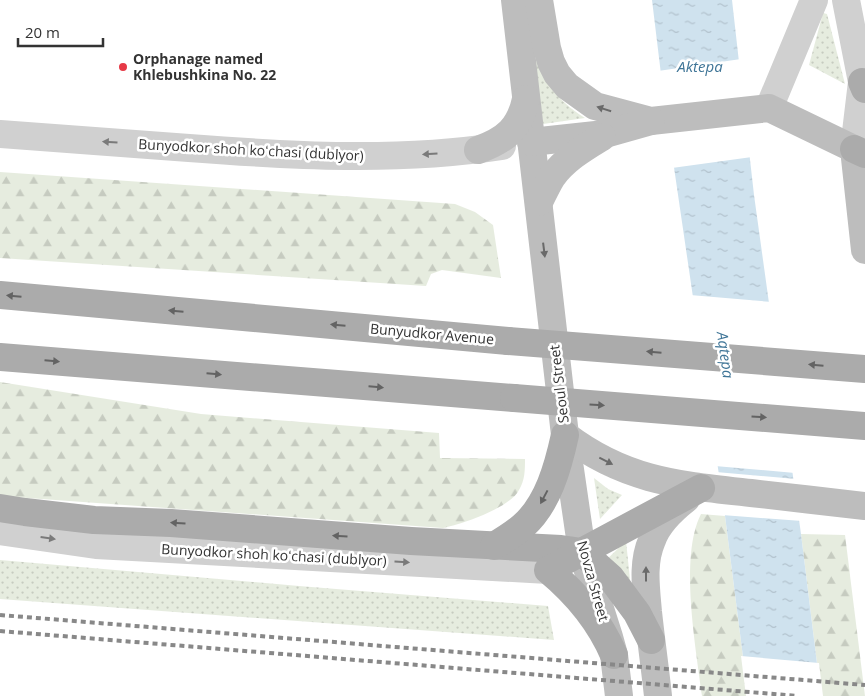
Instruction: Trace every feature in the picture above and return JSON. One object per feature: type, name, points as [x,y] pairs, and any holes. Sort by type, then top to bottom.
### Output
[{"type":"main road","points":[[478,150],[498,142],[512,130],[521,116],[526,99],[515,0]]},
{"type":"main road","points":[[538,0],[551,62],[557,74],[567,86],[595,106],[651,121]]},
{"type":"main road","name":"Seoul Street","points":[[526,99],[565,435],[594,454],[626,470],[663,481],[701,488],[865,506]]},
{"type":"main road","points":[[531,142],[606,134],[651,121],[769,108],[859,152],[865,250]]},
{"type":"main road","points":[[539,202],[553,177],[564,164],[578,152],[606,134]]},
{"type":"main road","name":"Bunyudkor Avenue","points":[[0,295],[508,341],[865,369]]},
{"type":"main road","points":[[1,357],[865,426]]},
{"type":"main road","points":[[494,546],[522,527],[538,508],[553,478],[565,435]]},
{"type":"main road","name":"Novza Street","points":[[565,435],[582,552],[614,655],[619,696]]},
{"type":"main road","points":[[614,655],[602,630],[587,608],[569,588],[548,570],[701,488]]},
{"type":"main road","points":[[658,696],[645,576],[648,552],[651,541],[662,522],[676,507],[701,488]]},
{"type":"main road","points":[[0,508],[94,520],[171,522],[582,552],[602,568],[621,589],[637,613],[651,640]]},
{"type":"street","points":[[769,108],[814,0]]},
{"type":"street","points":[[846,0],[864,85],[859,152]]},
{"type":"street","name":"Bunyodkor shoh koʻchasi (dublyor)","points":[[0,134],[252,153],[308,155],[394,156],[478,150],[531,142]]},
{"type":"street","name":"Bunyodkor shoh koʻchasi (dublyor)","points":[[0,531],[96,545],[548,570]]},
{"type":"green space","points":[[823,13],[827,14],[845,84],[809,65]]},
{"type":"green space","points":[[533,54],[560,98],[585,118],[543,124]]},
{"type":"green space","points":[[0,172],[455,204],[475,212],[493,225],[501,278],[442,270],[431,274],[426,286],[0,258]]},
{"type":"green space","points":[[0,382],[201,414],[439,433],[440,458],[525,459],[524,475],[519,490],[506,503],[473,519],[443,528],[0,496]]},
{"type":"green space","points":[[594,478],[608,489],[622,495],[600,519]]},
{"type":"green space","points":[[701,514],[725,516],[748,696],[702,696],[693,628],[690,578],[694,532]]},
{"type":"green space","points":[[801,534],[845,535],[865,696],[821,696]]},
{"type":"green space","points":[[626,541],[631,589],[604,562]]},
{"type":"green space","points":[[0,560],[548,606],[554,640],[0,599]]},
{"type":"water","name":"Aktepa","points":[[652,0],[732,0],[754,195],[801,534],[821,696],[748,696],[725,516],[664,99]]},
{"type":"pier","points":[[741,59],[752,157],[672,168],[658,71]]},
{"type":"pier","points":[[690,295],[772,302],[795,473],[715,466]]},
{"type":"pier","points":[[716,472],[796,479],[802,521],[722,515]]},
{"type":"pier","points":[[741,656],[819,663],[823,696],[746,696]]},
{"type":"railway","points":[[0,615],[865,685]]},
{"type":"railway","points":[[0,631],[798,696]]},
{"type":"place","name":"Orphanage named Khlebushkina No. 22","points":[[123,67]]},
{"type":"water label","name":"Aqtepa","points":[[725,355]]}]
